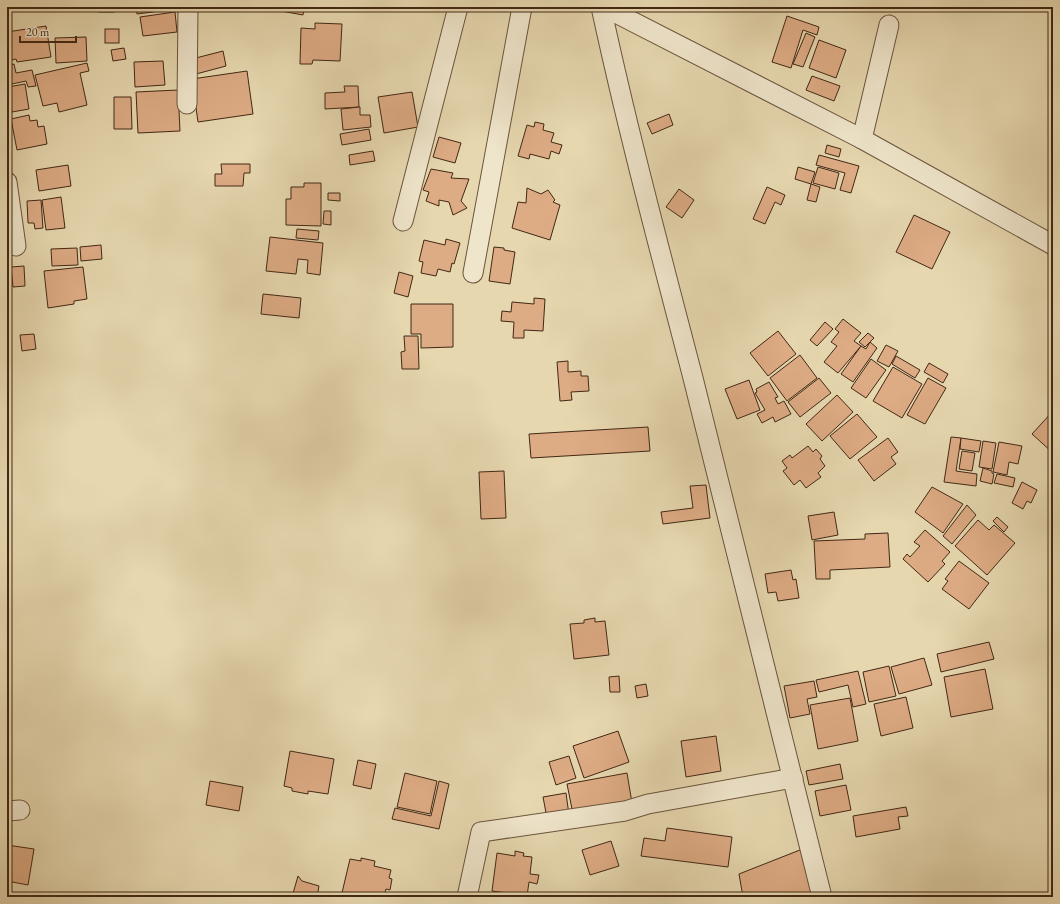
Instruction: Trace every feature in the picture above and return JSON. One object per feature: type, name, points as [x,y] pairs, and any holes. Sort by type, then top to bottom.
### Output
[{"type":"street","points":[[187,104],[188,7]]},
{"type":"street","points":[[403,221],[458,7]]},
{"type":"street","points":[[473,273],[522,7]]},
{"type":"street","points":[[601,7],[640,176],[732,530],[822,897]]},
{"type":"street","points":[[604,7],[862,139],[1053,245]]},
{"type":"street","points":[[862,139],[889,25]]},
{"type":"street","points":[[7,182],[16,246]]},
{"type":"street","points":[[467,897],[481,832],[625,811],[648,804],[793,778]]},
{"type":"building","points":[[99,7],[114,7],[114,12],[99,12]]},
{"type":"building","points":[[136,7],[176,7],[176,9],[137,14]]},
{"type":"building","points":[[270,7],[304,7],[303,15],[270,9]]},
{"type":"building","points":[[175,12],[177,32],[143,36],[140,17]]},
{"type":"building","points":[[787,16],[819,27],[817,35],[803,30],[791,68],[772,62]]},
{"type":"building","points":[[315,23],[342,24],[340,61],[313,60],[312,64],[300,64],[301,28],[315,29]]},
{"type":"building","points":[[46,26],[51,57],[17,62],[16,59],[7,61],[7,32]]},
{"type":"building","points":[[105,29],[119,29],[119,43],[105,43]]},
{"type":"building","points":[[806,33],[815,37],[803,67],[793,64]]},
{"type":"building","points":[[86,37],[87,61],[56,63],[55,38]]},
{"type":"building","points":[[819,40],[846,50],[836,78],[809,68]]},
{"type":"building","points":[[124,48],[126,59],[113,61],[111,50]]},
{"type":"building","points":[[223,51],[226,66],[196,74],[192,59]]},
{"type":"building","points":[[163,61],[165,85],[135,87],[134,62]]},
{"type":"building","points":[[87,63],[89,71],[80,73],[87,105],[59,112],[57,103],[43,106],[35,75]]},
{"type":"building","points":[[14,64],[16,73],[32,70],[36,86],[28,87],[26,81],[7,85],[7,66]]},
{"type":"building","points":[[247,71],[253,114],[198,122],[192,79]]},
{"type":"building","points":[[812,76],[840,86],[834,101],[806,90]]},
{"type":"building","points":[[25,84],[29,109],[12,112],[8,87]]},
{"type":"building","points":[[344,86],[358,86],[359,107],[325,109],[325,93],[345,92]]},
{"type":"building","points":[[178,90],[180,131],[138,133],[136,92]]},
{"type":"building","points":[[412,92],[418,127],[384,133],[378,97]]},
{"type":"building","points":[[114,97],[131,97],[132,129],[114,129]]},
{"type":"building","points":[[360,107],[360,115],[370,115],[371,127],[343,130],[341,109]]},
{"type":"building","points":[[669,114],[673,125],[652,134],[647,123]]},
{"type":"building","points":[[29,115],[30,121],[37,120],[38,127],[44,126],[47,144],[17,150],[11,119]]},
{"type":"building","points":[[535,122],[544,124],[543,130],[554,133],[551,142],[562,145],[559,154],[551,151],[549,159],[530,154],[529,159],[518,156],[527,125],[534,127]]},
{"type":"building","points":[[369,129],[371,140],[342,145],[340,134]]},
{"type":"building","points":[[439,137],[461,143],[455,163],[433,157]]},
{"type":"building","points":[[827,145],[841,149],[839,157],[825,153]]},
{"type":"building","points":[[373,151],[375,161],[350,165],[349,155]]},
{"type":"building","points":[[819,155],[859,166],[851,193],[840,190],[845,173],[816,165]]},
{"type":"building","points":[[221,164],[250,164],[250,173],[244,173],[243,186],[215,186],[215,174],[222,174]]},
{"type":"building","points":[[68,165],[71,186],[39,191],[36,170]]},
{"type":"building","points":[[798,167],[815,172],[811,184],[795,179]]},
{"type":"building","points":[[818,167],[839,173],[835,189],[813,183]]},
{"type":"building","points":[[431,169],[453,173],[451,178],[469,179],[461,201],[467,208],[453,215],[449,202],[439,200],[439,206],[426,201],[429,192],[423,190]]},
{"type":"building","points":[[304,183],[321,183],[321,226],[286,225],[286,199],[291,199],[291,187],[304,187]]},
{"type":"building","points":[[811,184],[820,187],[816,202],[807,200]]},
{"type":"building","points":[[767,187],[785,195],[781,205],[775,202],[765,224],[753,219]]},
{"type":"building","points":[[527,188],[541,194],[548,190],[555,200],[553,202],[560,205],[550,240],[512,228],[518,202],[526,203]]},
{"type":"building","points":[[679,189],[694,200],[682,218],[666,207]]},
{"type":"building","points":[[328,193],[340,193],[340,201],[328,200]]},
{"type":"building","points":[[61,197],[65,228],[46,230],[42,200]]},
{"type":"building","points":[[41,200],[43,228],[35,229],[34,223],[28,223],[27,201]]},
{"type":"building","points":[[324,211],[331,211],[331,225],[323,224]]},
{"type":"building","points":[[914,215],[950,232],[932,269],[896,252]]},
{"type":"building","points":[[297,229],[319,231],[318,240],[296,238]]},
{"type":"building","points":[[270,237],[323,243],[320,275],[307,273],[308,260],[298,259],[296,274],[266,271]]},
{"type":"building","points":[[446,239],[460,243],[450,272],[438,269],[436,276],[421,273],[423,262],[419,261],[424,240],[445,245]]},
{"type":"building","points":[[101,245],[102,259],[81,261],[80,247]]},
{"type":"building","points":[[494,247],[504,248],[504,250],[515,252],[510,284],[489,281]]},
{"type":"building","points":[[77,248],[78,265],[52,266],[51,249]]},
{"type":"building","points":[[24,266],[25,286],[13,287],[11,267]]},
{"type":"building","points":[[83,267],[87,299],[74,301],[74,304],[48,308],[44,271]]},
{"type":"building","points":[[399,272],[413,276],[408,297],[394,293]]},
{"type":"building","points":[[263,294],[301,298],[299,318],[261,314]]},
{"type":"building","points":[[534,298],[545,299],[543,331],[524,330],[524,338],[513,338],[514,322],[501,321],[502,311],[511,312],[512,302],[534,304]]},
{"type":"building","points":[[411,304],[453,304],[453,347],[421,348],[421,334],[411,334]]},
{"type":"building","points":[[843,319],[861,333],[854,341],[861,346],[838,373],[824,362],[837,346],[831,342],[839,332],[835,329]]},
{"type":"building","points":[[825,322],[833,329],[817,346],[810,340]]},
{"type":"building","points":[[778,331],[796,354],[768,376],[750,353]]},
{"type":"building","points":[[868,333],[874,338],[865,347],[859,342]]},
{"type":"building","points":[[34,334],[36,349],[22,351],[20,335]]},
{"type":"building","points":[[404,336],[418,336],[419,369],[402,369],[401,352],[405,351]]},
{"type":"building","points":[[870,342],[877,348],[853,382],[841,374],[861,346],[866,349]]},
{"type":"building","points":[[886,345],[898,351],[889,367],[877,361]]},
{"type":"building","points":[[800,355],[817,378],[787,401],[770,378]]},
{"type":"building","points":[[896,356],[920,370],[915,378],[892,364]]},
{"type":"building","points":[[871,359],[886,370],[866,398],[851,388]]},
{"type":"building","points":[[568,361],[568,372],[581,371],[581,376],[588,376],[589,391],[571,392],[572,400],[560,401],[557,362]]},
{"type":"building","points":[[929,363],[948,374],[943,383],[924,372]]},
{"type":"building","points":[[893,367],[922,384],[902,418],[873,401]]},
{"type":"building","points":[[819,378],[831,393],[800,417],[788,402]]},
{"type":"building","points":[[928,378],[946,388],[925,424],[907,415]]},
{"type":"building","points":[[749,380],[760,410],[737,419],[725,389]]},
{"type":"building","points":[[769,382],[778,397],[775,398],[778,404],[784,401],[791,414],[775,422],[773,417],[762,423],[757,414],[765,410],[755,393],[757,392],[756,389]]},
{"type":"building","points":[[837,395],[853,412],[822,441],[806,424]]},
{"type":"building","points":[[1053,411],[1053,453],[1032,434]]},
{"type":"building","points":[[857,414],[877,437],[850,459],[830,436]]},
{"type":"building","points":[[648,427],[650,451],[531,458],[529,434]]},
{"type":"building","points":[[951,437],[961,438],[956,471],[977,474],[976,486],[944,482]]},
{"type":"building","points":[[888,438],[898,452],[891,457],[896,464],[874,481],[858,460]]},
{"type":"building","points":[[961,438],[981,441],[979,452],[960,449]]},
{"type":"building","points":[[983,441],[996,443],[992,469],[979,467]]},
{"type":"building","points":[[999,442],[1022,446],[1018,464],[1009,462],[1007,475],[993,472]]},
{"type":"building","points":[[808,446],[813,452],[816,449],[822,456],[820,459],[825,466],[818,473],[821,477],[806,488],[800,480],[794,485],[783,471],[787,468],[782,461],[790,455],[792,458]]},
{"type":"building","points":[[962,451],[975,453],[972,471],[959,469]]},
{"type":"building","points":[[983,468],[992,471],[994,474],[992,484],[980,481]]},
{"type":"building","points":[[504,471],[506,518],[481,519],[479,472]]},
{"type":"building","points":[[997,474],[1015,478],[1013,487],[994,483]]},
{"type":"building","points":[[1022,482],[1037,490],[1031,503],[1027,501],[1023,509],[1012,503]]},
{"type":"building","points":[[706,485],[710,518],[663,524],[661,512],[693,508],[690,486]]},
{"type":"building","points":[[932,487],[963,504],[943,533],[915,512]]},
{"type":"building","points":[[967,505],[976,515],[952,544],[943,536]]},
{"type":"building","points":[[834,512],[838,535],[812,540],[808,516]]},
{"type":"building","points":[[997,517],[1008,527],[1004,532],[993,521]]},
{"type":"building","points":[[978,520],[989,530],[994,525],[1015,543],[987,575],[955,546]]},
{"type":"building","points":[[925,530],[950,552],[942,561],[945,564],[928,582],[903,559],[907,554],[910,557],[920,546],[914,542]]},
{"type":"building","points":[[888,533],[890,567],[830,570],[830,579],[816,579],[814,541],[865,539],[865,534]]},
{"type":"building","points":[[959,561],[989,583],[969,609],[942,589],[948,581],[945,579]]},
{"type":"building","points":[[791,570],[793,580],[796,579],[799,598],[778,601],[776,592],[768,593],[765,574]]},
{"type":"building","points":[[595,618],[595,622],[605,621],[609,655],[574,659],[570,624],[584,623],[584,620]]},
{"type":"building","points":[[989,642],[994,659],[941,672],[937,654]]},
{"type":"building","points":[[924,658],[932,685],[899,694],[891,667]]},
{"type":"building","points":[[889,666],[896,696],[869,702],[863,672]]},
{"type":"building","points":[[985,669],[993,709],[951,717],[944,677]]},
{"type":"building","points":[[858,671],[866,704],[853,707],[848,685],[819,692],[816,680]]},
{"type":"building","points":[[619,676],[620,692],[610,692],[609,677]]},
{"type":"building","points":[[814,681],[817,697],[807,699],[810,714],[790,718],[784,686]]},
{"type":"building","points":[[646,684],[648,696],[637,698],[635,686]]},
{"type":"building","points":[[906,697],[913,728],[881,736],[874,704]]},
{"type":"building","points":[[850,698],[858,741],[818,749],[810,705]]},
{"type":"building","points":[[618,731],[629,762],[584,778],[573,746]]},
{"type":"building","points":[[716,736],[721,771],[686,777],[681,741]]},
{"type":"building","points":[[290,751],[334,759],[328,794],[308,791],[308,794],[292,791],[292,788],[284,786]]},
{"type":"building","points":[[569,756],[576,778],[556,785],[549,762]]},
{"type":"building","points":[[358,760],[376,764],[371,789],[353,785]]},
{"type":"building","points":[[840,764],[843,779],[809,785],[806,771]]},
{"type":"building","points":[[405,773],[437,781],[430,814],[397,807]]},
{"type":"building","points":[[627,773],[632,803],[573,814],[567,784]]},
{"type":"building","points":[[210,781],[243,787],[239,811],[206,805]]},
{"type":"building","points":[[439,781],[449,784],[439,829],[392,819],[395,808],[431,816]]},
{"type":"building","points":[[846,785],[851,810],[820,816],[815,791]]},
{"type":"building","points":[[566,793],[569,815],[547,818],[543,797]]},
{"type":"building","points":[[906,807],[908,816],[898,817],[900,829],[856,837],[853,816]]},
{"type":"building","points":[[667,828],[732,837],[728,867],[641,856],[644,838],[665,841]]},
{"type":"building","points":[[611,841],[619,866],[590,875],[582,850]]},
{"type":"building","points":[[7,845],[34,849],[28,885],[7,881]]},
{"type":"building","points":[[805,848],[812,897],[743,897],[739,874]]},
{"type":"building","points":[[515,851],[524,853],[523,856],[532,857],[530,874],[539,875],[537,884],[529,882],[527,896],[518,894],[517,897],[507,897],[507,893],[492,891],[497,853],[515,856]]},
{"type":"building","points":[[361,858],[375,861],[374,866],[391,870],[389,878],[392,879],[390,890],[386,889],[384,897],[341,897],[350,859],[361,861]]},
{"type":"building","points":[[298,876],[302,881],[319,886],[317,897],[292,897]]}]
